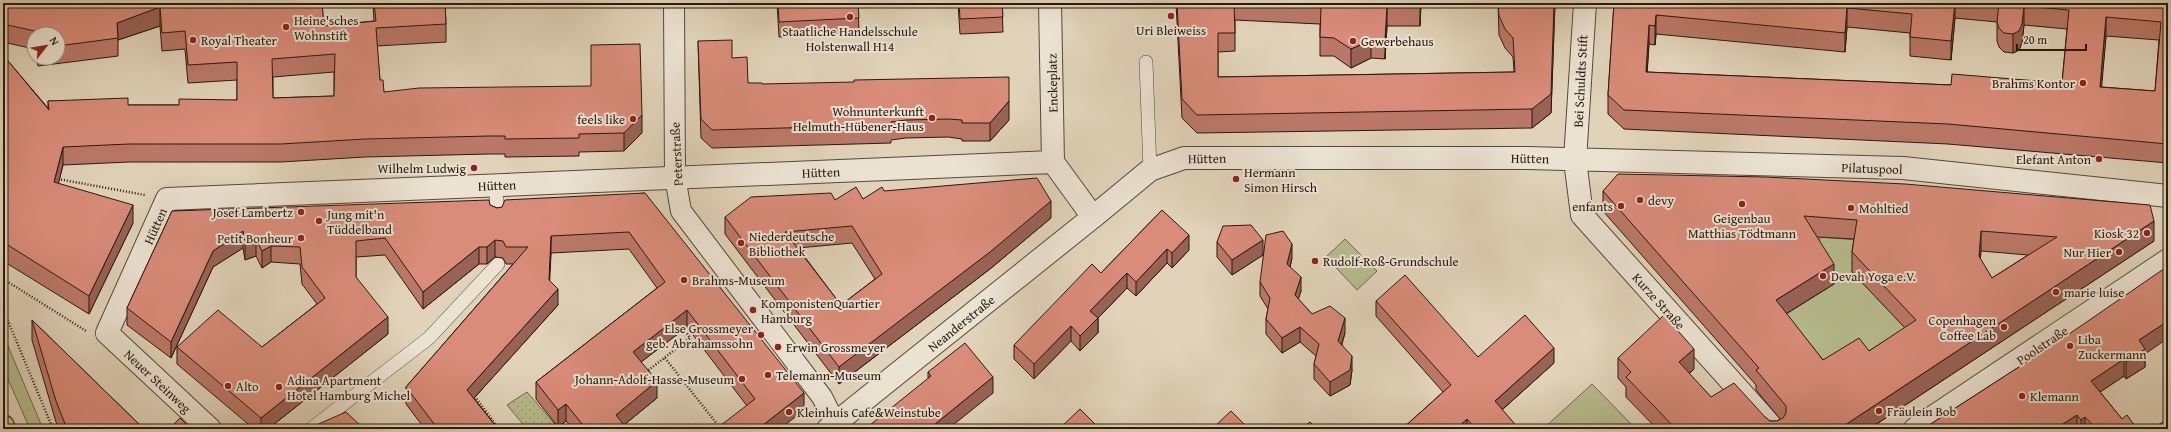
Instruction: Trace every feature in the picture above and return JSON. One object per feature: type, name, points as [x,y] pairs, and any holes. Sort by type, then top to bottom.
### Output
[{"type":"street","name":"Peterstraße","points":[[674,3],[675,177],[681,211],[822,397],[832,426]]},
{"type":"street","name":"Enckeplatz","points":[[1050,3],[1053,162]]},
{"type":"street","name":"Bei Schuldts Stift","points":[[1575,160],[1585,3]]},
{"type":"street","name":"Hütten","points":[[1093,217],[1150,170],[1184,158],[1526,158],[1575,160]]},
{"type":"street","name":"Pilatuspool","points":[[1575,160],[1903,168],[2168,196]]},
{"type":"street","name":"Kurze Straße","points":[[1575,160],[1582,215],[1774,429]]},
{"type":"street","name":"Hütten","points":[[107,333],[167,199],[1053,162]]},
{"type":"street","points":[[1053,162],[1093,217]]},
{"type":"street","name":"Neanderstraße","points":[[832,426],[1093,217]]},
{"type":"street","name":"Poolstraße","points":[[1915,429],[2168,260]]},
{"type":"street","name":"Neuer Steinweg","points":[[107,333],[210,429]]},
{"type":"lane","points":[[1146,62],[1150,170]]},
{"type":"lane","points":[[496,185],[497,217]]},
{"type":"lane","points":[[311,429],[429,338],[498,264]]},
{"type":"path","points":[[50,178],[167,199]]},
{"type":"path","points":[[3,283],[8,282],[91,335],[107,333]]},
{"type":"path","points":[[3,309],[53,429]]},
{"type":"path","points":[[640,376],[690,338],[682,326]]},
{"type":"path","points":[[665,358],[721,429]]},
{"type":"path","points":[[471,392],[499,429]]},
{"type":"green space","points":[[1670,235],[1819,249],[1820,237],[1857,240],[1852,272],[1914,337],[1823,380]]},
{"type":"green space","points":[[1345,239],[1377,271],[1357,290],[1326,257]]},
{"type":"green space","points":[[3,334],[43,429],[30,429],[3,368]]},
{"type":"green space","points":[[1592,384],[1636,429],[1543,429]]},
{"type":"green space","points":[[527,392],[559,429],[527,429],[507,405]]},
{"type":"building","points":[[3,3],[322,3],[324,26],[376,21],[374,3],[445,3],[446,24],[376,28],[380,80],[383,80],[384,92],[419,88],[591,86],[591,45],[640,44],[642,115],[624,133],[579,134],[579,138],[505,139],[505,136],[489,136],[365,139],[281,144],[129,144],[63,147],[54,182],[133,205],[89,296],[3,242],[3,55],[49,110],[48,101],[128,98],[128,105],[179,105],[179,99],[237,100],[237,62],[188,65],[185,31],[162,33],[160,7],[117,23],[118,38],[66,45],[66,26],[26,26],[26,29],[3,24]],"holes":[[[335,54],[334,96],[273,98],[272,59]]]},
{"type":"building","points":[[778,3],[858,3],[859,18],[779,22]]},
{"type":"building","points":[[959,3],[1002,3],[1003,17],[960,19]]},
{"type":"building","points":[[1177,3],[1234,3],[1235,33],[1218,33],[1218,77],[1515,72],[1513,38],[1505,29],[1499,16],[1498,3],[1554,3],[1551,94],[1532,109],[1197,115],[1182,99]]},
{"type":"building","points":[[1272,3],[1420,3],[1420,7],[1387,7],[1385,40],[1371,40],[1351,49],[1334,38],[1320,37],[1321,6]]},
{"type":"building","points":[[1614,3],[1955,3],[1951,41],[1910,37],[1912,14],[1847,8],[1845,33],[1656,15],[1655,26],[1649,25],[1646,72],[1951,85],[1952,74],[2062,83],[2069,10],[2024,6],[2022,24],[2019,31],[2013,34],[2004,33],[1999,28],[1997,22],[1999,3],[2168,3],[2168,144],[1948,124],[1624,110],[1608,95]],"holes":[[[2106,17],[2161,22],[2155,91],[2100,87]]]},
{"type":"building","points":[[732,40],[732,58],[747,57],[748,83],[854,82],[854,80],[1009,77],[1009,101],[990,123],[962,123],[962,120],[948,119],[906,120],[891,122],[891,125],[712,130],[701,119],[698,41]]},
{"type":"building","points":[[1618,174],[1765,177],[1905,184],[2150,205],[2154,221],[1839,429],[1676,429],[1626,377],[1631,372],[1618,358],[1664,315],[1694,349],[1679,362],[1711,397],[1734,383],[1770,421],[1777,421],[1783,418],[1786,413],[1786,406],[1756,370],[1759,368],[1603,191]],"holes":[[[1804,216],[1857,220],[1852,252],[1916,320],[1869,351],[1859,338],[1823,360],[1776,300],[1834,264]],[[1981,231],[2057,237],[1992,278],[1979,256]]]},
{"type":"building","points":[[1037,178],[1051,201],[990,252],[839,367],[725,217],[751,197],[831,193],[835,200],[856,187],[863,199],[882,187],[884,191]],"holes":[[[852,226],[882,274],[841,305],[785,232]]]},
{"type":"building","points":[[645,193],[804,393],[758,429],[716,429],[755,399],[687,310],[633,352],[657,381],[616,415],[627,429],[586,429],[566,404],[558,410],[536,382],[665,282],[629,232],[551,236],[549,280],[558,289],[467,390],[498,429],[438,429],[406,387],[528,247],[506,247],[503,241],[495,240],[487,247],[479,247],[423,292],[385,238],[356,241],[356,277],[388,317],[261,418],[177,347],[218,310],[262,347],[325,298],[302,267],[300,247],[271,246],[262,251],[256,239],[245,243],[243,231],[213,251],[171,342],[127,308],[172,211],[489,200],[490,205],[497,208],[502,207],[505,200]]},
{"type":"building","points":[[1162,210],[1189,235],[1172,253],[1167,249],[1136,282],[1127,273],[1090,311],[1098,318],[1080,336],[1071,326],[1034,364],[1014,345],[1092,264],[1101,273]]},
{"type":"building","points":[[1251,225],[1263,240],[1232,260],[1217,242],[1223,226]]},
{"type":"building","points":[[1283,231],[1292,244],[1287,264],[1301,277],[1295,295],[1312,314],[1330,306],[1345,318],[1338,341],[1352,356],[1350,370],[1330,382],[1314,364],[1319,344],[1300,327],[1282,338],[1266,319],[1270,298],[1260,282],[1266,235]]},
{"type":"building","points":[[2168,266],[2168,321],[2139,340],[2145,349],[2126,362],[2124,359],[2091,381],[2122,419],[2127,415],[2137,429],[2097,429],[2085,417],[2081,420],[2077,415],[2055,429],[1923,429],[2056,343]]},
{"type":"building","points":[[1405,275],[1478,357],[1525,315],[1554,348],[1495,401],[1519,429],[1476,429],[1467,419],[1456,429],[1402,429],[1451,385],[1376,301]]},
{"type":"building","points":[[32,320],[144,429],[67,429],[56,401]]},
{"type":"building","points":[[965,343],[993,377],[929,429],[865,429],[931,376],[928,372]]},
{"type":"building","points":[[1080,409],[1100,429],[1059,429]]},
{"type":"building","points":[[1231,411],[1249,429],[1212,429]]},
{"type":"building","points":[[346,412],[364,429],[307,429]]},
{"type":"building","points":[[180,418],[191,429],[169,429]]},
{"type":"building","points":[[2168,418],[2168,429],[2153,429]]},
{"type":"building","points":[[1310,422],[1317,429],[1301,429]]},
{"type":"building","points":[[695,424],[703,429],[688,429]]},
{"type":"place","name":"Uri Bleiweiss","points":[[1171,16]]},
{"type":"place","name":"Staatliche Handelsschule Holstenwall H14","points":[[850,17]]},
{"type":"place","name":"Heine'sches Wohnstift","points":[[286,27]]},
{"type":"place","name":"Royal Theater","points":[[193,40]]},
{"type":"place","name":"Gewerbehaus","points":[[1353,41]]},
{"type":"place","name":"Brahms Kontor","points":[[2083,83]]},
{"type":"place","name":"Wohnunterkunft Helmuth-Hübener-Haus","points":[[932,118]]},
{"type":"place","name":"feels like","points":[[633,119]]},
{"type":"place","name":"Elefant Anton","points":[[2099,159]]},
{"type":"place","name":"Wilhelm Ludwig","points":[[474,168]]},
{"type":"place","name":"Hermann Simon Hirsch","points":[[1236,179]]},
{"type":"place","name":"devy","points":[[1640,200]]},
{"type":"place","name":"Geigenbau Matthias Tödtmann","points":[[1742,204]]},
{"type":"place","name":"enfants","points":[[1621,206]]},
{"type":"place","name":"Mohltied","points":[[1851,208]]},
{"type":"place","name":"Josef Lambertz","points":[[301,212]]},
{"type":"place","name":"Jung mit'n Tüddelband","points":[[319,221]]},
{"type":"place","name":"Kiosk 32","points":[[2147,233]]},
{"type":"place","name":"Petit Bonheur","points":[[301,238]]},
{"type":"place","name":"Niederdeutsche Bibliothek","points":[[741,243]]},
{"type":"place","name":"Nur Hier","points":[[2119,252]]},
{"type":"place","name":"Rudolf-Roß-Grundschule","points":[[1315,261]]},
{"type":"place","name":"Devah Yoga e.V.","points":[[1823,276]]},
{"type":"place","name":"Brahms-Museum","points":[[684,280]]},
{"type":"place","name":"marie luise","points":[[2056,292]]},
{"type":"place","name":"KomponistenQuartier Hamburg","points":[[753,310]]},
{"type":"place","name":"Copenhagen Coffee Lab","points":[[2004,327]]},
{"type":"place","name":"Else Grossmeyer geb. Abrahamssohn","points":[[761,335]]},
{"type":"place","name":"Liba Zuckermann","points":[[2070,346]]},
{"type":"place","name":"Erwin Grossmeyer","points":[[778,347]]},
{"type":"place","name":"Telemann-Museum","points":[[768,375]]},
{"type":"place","name":"Johann-Adolf-Hasse-Museum","points":[[742,379]]},
{"type":"place","name":"Alto","points":[[228,386]]},
{"type":"place","name":"Adina Apartment Hotel Hamburg Michel","points":[[279,387]]},
{"type":"place","name":"Klemann","points":[[2022,396]]},
{"type":"place","name":"Fräulein Bob","points":[[1879,411]]},
{"type":"place","name":"Kleinhuis Cafe&Weinstube","points":[[789,412]]}]
